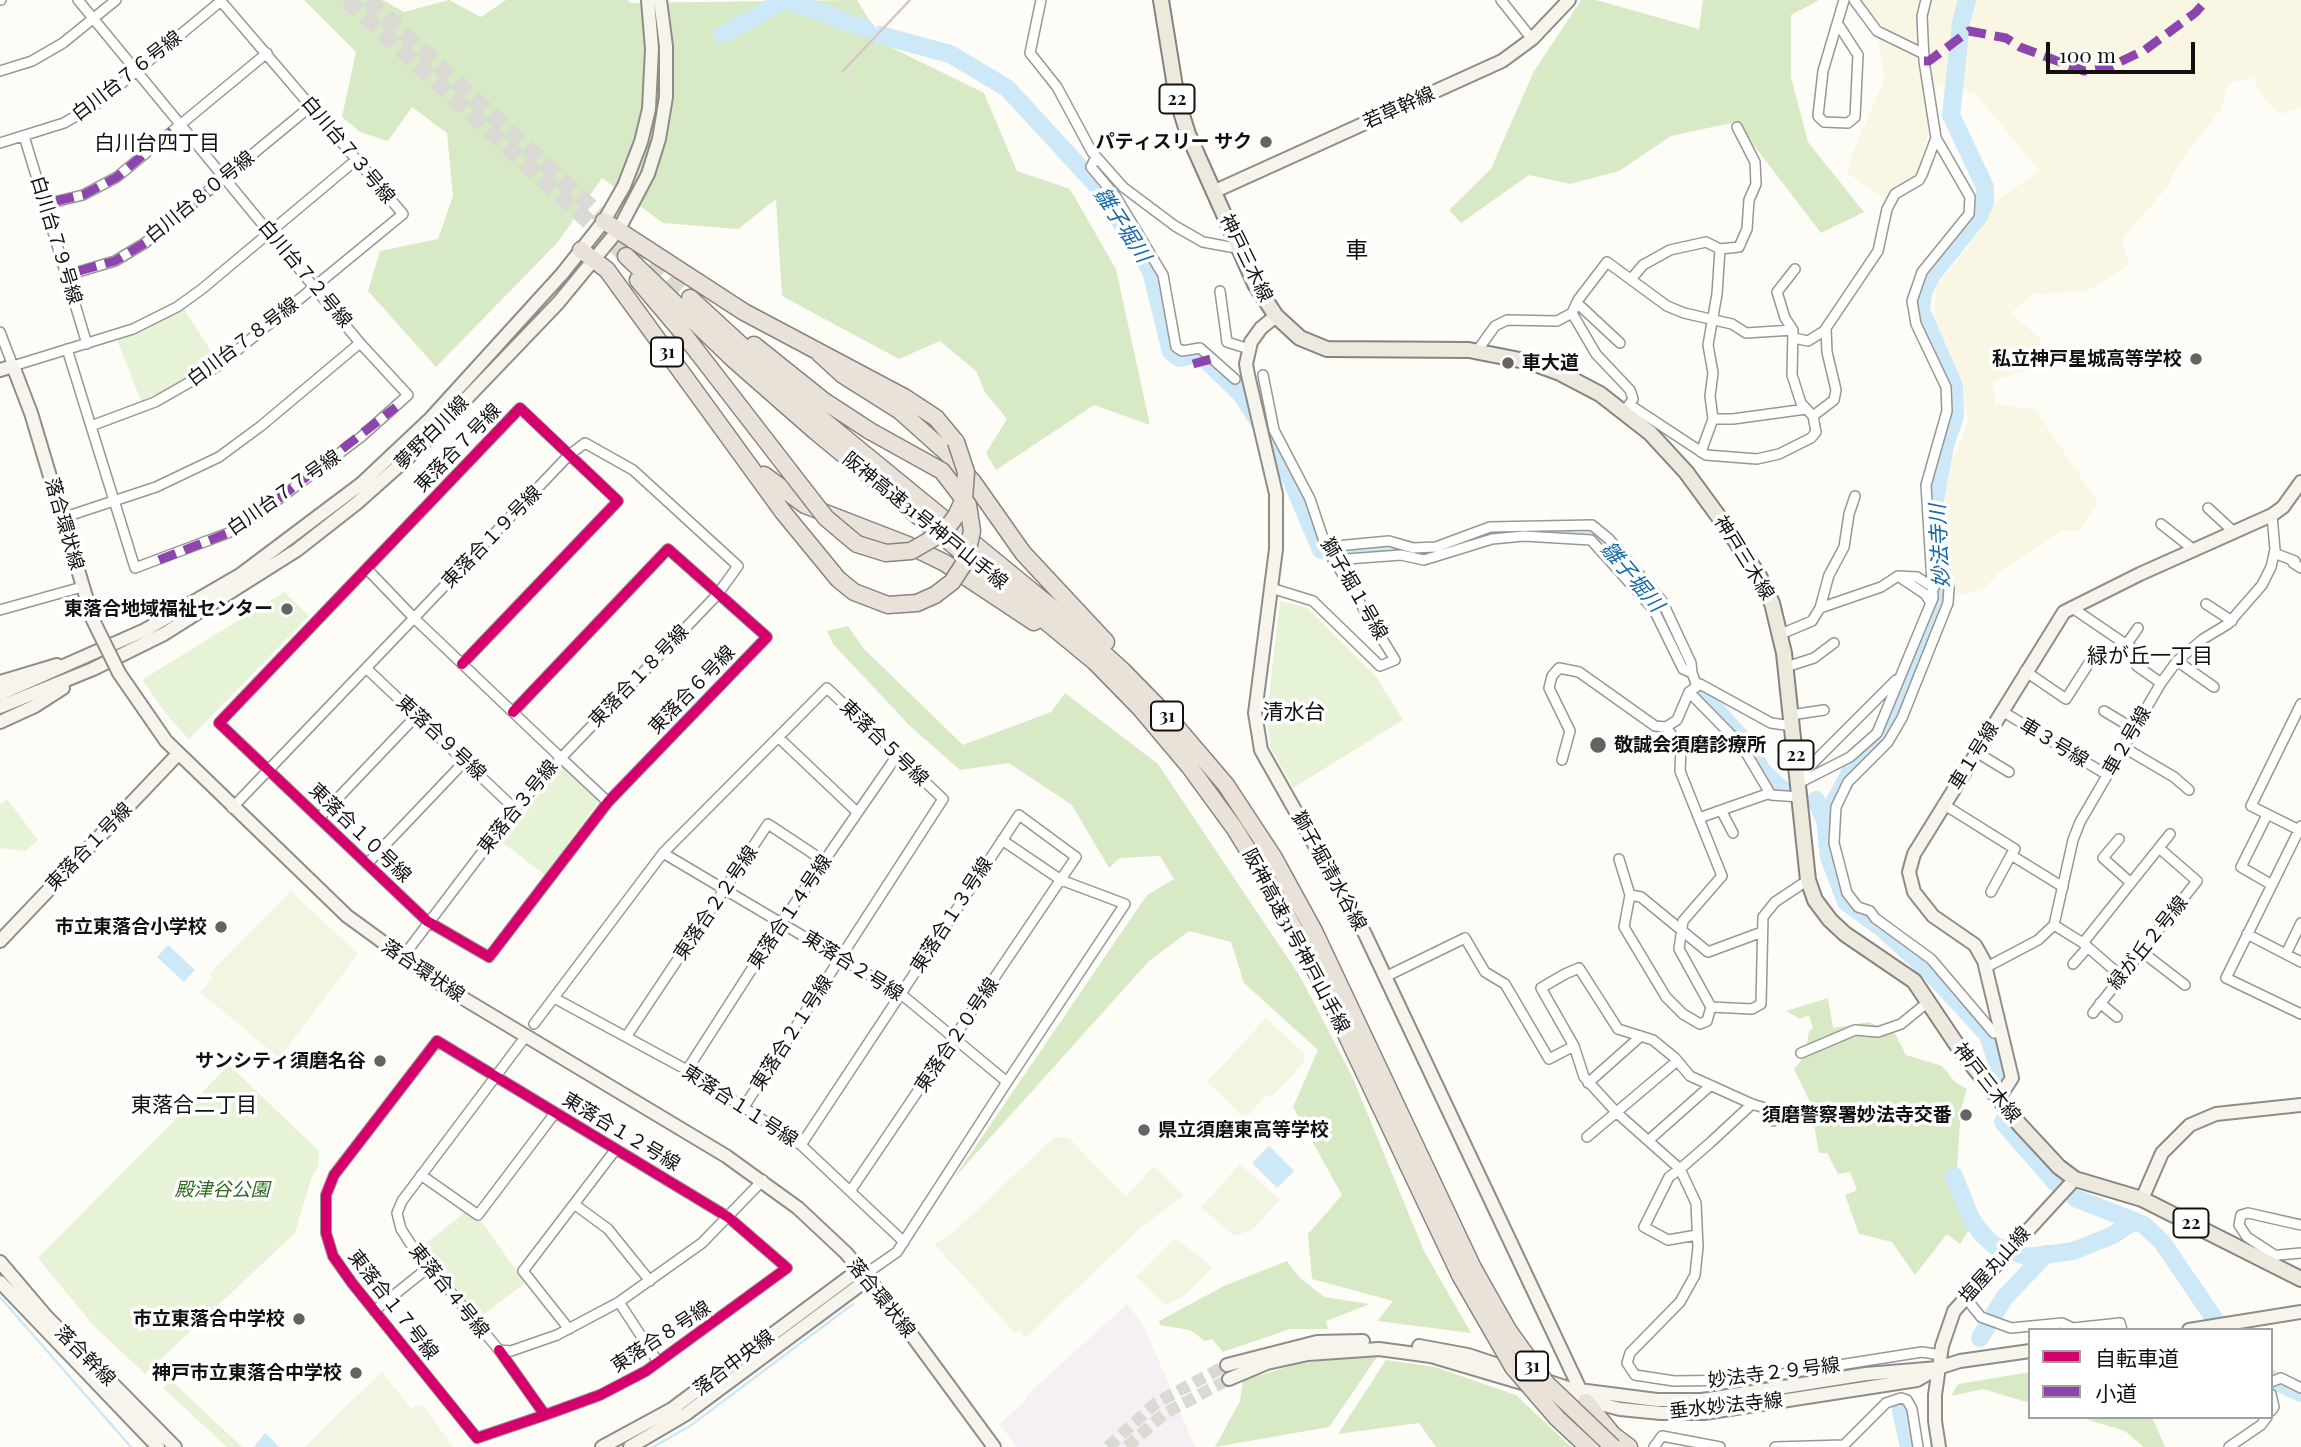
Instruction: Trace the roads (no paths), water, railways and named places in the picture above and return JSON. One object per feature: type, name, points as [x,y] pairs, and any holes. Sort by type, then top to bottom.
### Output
[{"type":"highway","points":[[604,221],[744,312],[819,353],[843,375],[900,411],[948,454],[973,482],[1039,571],[1163,701],[1184,735]]},
{"type":"highway","name":"31","points":[[581,250],[607,270],[746,460],[804,505],[908,545],[954,568],[1033,622],[1140,708]]},
{"type":"highway","name":"阪神高速31号神戸山手線","points":[[819,353],[840,361],[904,397],[936,418],[956,442],[966,472],[966,490],[956,516],[937,538],[905,552],[875,551],[857,544],[826,518],[624,258],[743,368],[916,516],[1041,615],[1095,662],[1140,708],[1214,799],[1281,904],[1513,1367],[1556,1418],[1588,1447]]},
{"type":"highway","name":"阪神高速31号神戸山手線","points":[[746,460],[817,554],[854,592],[888,605],[917,603],[935,595],[952,582],[965,562],[972,531],[968,505],[942,471],[870,431],[824,401],[690,298],[835,431],[1067,620],[1124,671],[1184,735],[1234,797],[1294,893],[1333,970],[1466,1271],[1533,1366],[1566,1405],[1613,1447]]},
{"type":"highway","points":[[1583,1396],[1602,1447]]},
{"type":"highway","points":[[1583,1396],[1613,1435],[1629,1447]]},
{"type":"main road","name":"神戸三木線","points":[[1161,0],[1177,99],[1188,134],[1261,297],[1276,316],[1300,338],[1327,349],[1477,351],[1505,355],[1560,373],[1627,408],[1686,472],[1759,576],[1772,603],[1781,634],[1786,667],[1808,880],[1815,900],[1838,929],[1904,972],[1985,1081],[2059,1167],[2075,1179],[2142,1199],[2269,1256],[2301,1279]]},
{"type":"street","name":"白川台７２号線","points":[[62,518],[156,487],[219,457],[271,418],[360,343],[182,123],[78,0]]},
{"type":"street","points":[[0,71],[32,61],[63,43],[116,0]]},
{"type":"street","name":"白川台７３号線","points":[[221,0],[403,214],[315,286]]},
{"type":"street","name":"白川台７６号線","points":[[0,143],[64,124],[98,103],[221,0]]},
{"type":"street","name":"夢野白川線","points":[[0,694],[91,664],[240,575],[361,484],[432,418],[604,221],[634,163],[649,109],[652,49],[648,0]]},
{"type":"street","name":"夢野白川線","points":[[0,707],[91,664],[164,634],[249,582],[357,503],[449,418],[596,260],[619,229],[648,174],[663,118],[667,68],[660,0]]},
{"type":"street","points":[[1041,0],[1030,53],[1057,87],[1096,157],[1123,187],[1175,226],[1203,242],[1242,250]]},
{"type":"street","points":[[1501,0],[1532,40]]},
{"type":"street","name":"若草幹線","points":[[1213,192],[1502,61],[1532,40],[1569,0]]},
{"type":"street","points":[[1838,24],[1858,55],[1855,117],[1848,123],[1824,122],[1818,116],[1823,71],[1844,0]]},
{"type":"street","points":[[1854,0],[1877,31],[1924,54]]},
{"type":"street","points":[[1326,547],[1389,541],[1413,548],[1436,547],[1490,527],[1592,525],[1609,539],[1662,601],[1691,663],[1693,689],[1742,747],[1770,793],[1780,798],[1850,757],[1877,733],[1931,603],[1934,588],[1926,485],[1947,411],[1946,387],[1916,324],[1912,302],[1922,272],[1969,214],[1970,197],[1936,138],[1924,54],[1922,16],[1926,0]]},
{"type":"street","points":[[46,204],[83,195],[117,177],[267,53]]},
{"type":"street","name":"白川台８０号線","points":[[68,275],[115,261],[145,243],[311,106]]},
{"type":"street","points":[[1632,278],[1643,265],[1670,250],[1706,242],[1720,249],[1739,247],[1747,229],[1749,200],[1756,184],[1755,162],[1737,127]]},
{"type":"street","name":"白川台７９号線","points":[[24,136],[87,344]]},
{"type":"street","points":[[1477,351],[1495,326],[1507,320],[1557,321],[1572,313],[1606,262],[1632,278],[1667,306],[1732,324],[1746,333],[1794,334],[1808,341],[1826,328],[1878,251],[1887,209],[1895,194],[1919,180],[1936,138]]},
{"type":"street","points":[[1096,157],[1091,167],[1116,197],[1163,275],[1176,348],[1182,351],[1200,348],[1242,377]]},
{"type":"street","points":[[0,370],[133,329],[177,307],[356,160]]},
{"type":"street","points":[[1701,452],[1713,419],[1710,396],[1713,373],[1708,345],[1720,249]]},
{"type":"street","points":[[1572,313],[1597,355],[1630,390],[1633,399],[1627,408],[1701,452],[1731,460],[1757,459],[1779,454],[1811,438],[1816,432],[1809,412],[1801,403],[1792,375],[1794,334],[1785,318],[1777,292],[1795,269]]},
{"type":"street","name":"白川台７８号線","points":[[91,426],[155,402],[205,375],[315,286]]},
{"type":"street","points":[[1220,291],[1227,342],[1249,349],[1261,328],[1276,316]]},
{"type":"street","points":[[1577,303],[1620,343]]},
{"type":"street","points":[[1713,419],[1809,412],[1831,404],[1836,390],[1827,352],[1826,328]]},
{"type":"street","points":[[0,332],[13,366]]},
{"type":"street","name":"白川台７７号線","points":[[66,349],[135,568],[228,533],[259,514],[361,437],[408,395],[360,343]]},
{"type":"street","name":"獅子堀清水谷線","points":[[1249,349],[1242,377],[1276,494],[1276,549],[1255,713],[1261,750],[1274,777],[1330,868],[1385,977],[1583,1396]]},
{"type":"street","name":"落合環状線","points":[[13,366],[31,413],[93,620],[119,673],[141,708],[178,754],[347,916],[402,958],[763,1180],[831,1238],[864,1274],[994,1447]]},
{"type":"street","name":"獅子堀１号線","points":[[1263,375],[1274,430],[1310,499],[1326,547],[1395,660],[1381,666],[1312,601],[1271,588]]},
{"type":"street","name":"東落合７号線","points":[[269,770],[219,723],[520,408],[618,501],[462,664]]},
{"type":"street","name":"東落合１８号線","points":[[561,758],[717,595],[738,566],[634,470],[585,443],[569,455]]},
{"type":"street","name":"東落合１９号線","points":[[414,618],[569,455]]},
{"type":"street","points":[[2272,515],[2283,507],[2301,482]]},
{"type":"street","points":[[1781,634],[1812,621],[1820,608],[1829,575],[1845,543],[1849,514],[1855,496]]},
{"type":"street","points":[[2208,508],[2235,533]]},
{"type":"street","name":"車１号線","points":[[1999,1098],[2012,1079],[1985,968],[1975,945],[1933,916],[1911,886],[1909,872],[1914,854],[2025,671],[2057,621],[2071,607],[2272,515]]},
{"type":"street","name":"車２号線","points":[[2054,925],[2073,840],[2106,775],[2177,661],[2232,621],[2262,585],[2271,568],[2274,553],[2272,515]]},
{"type":"street","points":[[2161,524],[2194,550]]},
{"type":"street","points":[[1334,560],[1401,555],[1424,561],[1492,539],[1524,536],[1591,540],[1654,610],[1683,669],[1692,673]]},
{"type":"street","name":"東落合６号線","points":[[427,921],[489,957],[608,802],[767,638],[668,549],[513,712]]},
{"type":"street","points":[[2274,553],[2295,561],[2293,563],[2301,569]]},
{"type":"street","name":"東落合３号線","points":[[366,569],[561,758],[515,809],[427,921],[402,958]]},
{"type":"street","points":[[1820,608],[1881,587],[1898,576],[1917,576],[1934,588]]},
{"type":"street","points":[[1898,576],[1925,594],[1931,603]]},
{"type":"street","points":[[0,610],[82,587]]},
{"type":"street","points":[[1949,588],[1943,615],[1902,718],[1888,742],[1848,782],[1836,807],[1834,843],[1847,893],[1858,907],[1870,911],[1875,918],[1931,959],[1994,1033],[2000,1032]]},
{"type":"street","points":[[2206,604],[2232,621]]},
{"type":"street","points":[[2071,607],[2143,656],[2137,666],[2161,683]]},
{"type":"street","points":[[232,808],[414,618]]},
{"type":"street","points":[[2126,645],[2138,628]]},
{"type":"street","points":[[1786,667],[1814,658],[1834,643]]},
{"type":"street","points":[[2177,661],[2214,687]]},
{"type":"street","points":[[2025,671],[2066,699],[2089,663]]},
{"type":"street","points":[[0,682],[91,664]]},
{"type":"street","points":[[0,722],[35,706],[91,664]]},
{"type":"street","name":"東落合９号線","points":[[366,668],[515,809]]},
{"type":"street","points":[[1562,760],[1570,731],[1549,688],[1552,676],[1559,668],[1579,672],[1656,726],[1666,727],[1677,720],[1693,689],[1700,684],[1771,723],[1824,710]]},
{"type":"street","points":[[1799,786],[1901,675]]},
{"type":"street","name":"東落合５号線","points":[[663,853],[827,688],[896,757],[943,799],[841,958]]},
{"type":"street","points":[[2301,704],[2251,806],[2300,829],[2226,978],[2301,1014]]},
{"type":"street","points":[[2104,710],[2134,729]]},
{"type":"street","name":"車３号線","points":[[2002,711],[2106,775]]},
{"type":"street","points":[[319,818],[417,715]]},
{"type":"street","points":[[1619,859],[1630,895],[1624,927],[1667,997],[1683,1014],[1699,1024],[1707,1021],[1711,1007],[1679,949],[1683,921],[1722,876],[1680,771],[1681,748],[1666,727]]},
{"type":"street","points":[[778,737],[858,812]]},
{"type":"street","points":[[2123,747],[2174,777],[2189,790]]},
{"type":"street","points":[[1976,752],[2009,772]]},
{"type":"street","name":"東落合１号線","points":[[0,941],[178,754]]},
{"type":"street","name":"東落合１４号線","points":[[687,1070],[782,922],[896,757]]},
{"type":"street","points":[[561,758],[608,802]]},
{"type":"street","points":[[367,864],[465,761]]},
{"type":"street","name":"東落合１０号線","points":[[269,770],[427,921]]},
{"type":"street","points":[[1699,818],[1770,793]]},
{"type":"street","points":[[1943,804],[2015,849],[1992,892]]},
{"type":"street","points":[[1721,810],[1733,833]]},
{"type":"street","name":"東落合２０号線","points":[[851,1190],[1076,857],[1019,815],[1002,840]]},
{"type":"street","points":[[2267,815],[2241,867],[2272,885]]},
{"type":"street","name":"東落合２２号線","points":[[626,1037],[768,824],[824,861]]},
{"type":"street","points":[[2073,964],[2170,834]]},
{"type":"street","points":[[2119,839],[2103,858],[2132,883]]},
{"type":"street","name":"東落合１３号線","points":[[801,1145],[1002,840],[1061,880],[1125,904],[1007,1082]]},
{"type":"street","name":"緑が丘２号線","points":[[2093,1013],[2197,881],[2160,848]]},
{"type":"street","points":[[534,1024],[556,999],[663,853]]},
{"type":"street","name":"東落合２号線","points":[[663,853],[901,994],[1007,1082]]},
{"type":"street","points":[[2011,855],[2063,887]]},
{"type":"street","points":[[1711,1007],[1752,1009],[1761,1004],[1763,917],[1775,902],[1808,880]]},
{"type":"street","points":[[1630,895],[1641,897],[1708,952],[1762,932]]},
{"type":"street","points":[[2286,954],[2301,923]]},
{"type":"street","points":[[1985,968],[2038,940],[2054,925],[2085,945],[2121,976]]},
{"type":"street","points":[[2247,934],[2301,962]]},
{"type":"street","points":[[1385,977],[1465,938],[1485,972],[1505,984],[1549,1059],[1574,1046]]},
{"type":"street","points":[[2141,951],[2167,977],[2185,985]]},
{"type":"street","name":"東落合２１号線","points":[[744,1107],[841,958]]},
{"type":"street","name":"妙法寺２９号線","points":[[1773,1121],[1768,1109],[1690,1076],[1653,1040],[1614,1025],[1579,968],[1541,988],[1574,1046],[1588,1083],[1617,1113],[1680,1169],[1696,1203],[1695,1275],[1680,1302],[1630,1353],[1627,1363],[1635,1375],[1674,1381],[1744,1380],[1865,1368]]},
{"type":"street","name":"東落合１１号線","points":[[556,999],[687,1070],[801,1145],[904,1242]]},
{"type":"street","points":[[1801,1053],[1855,1030],[1878,1031],[1901,1024],[1928,1002]]},
{"type":"street","points":[[2100,1003],[2117,1017]]},
{"type":"street","name":"東落合４号線","points":[[526,1036],[402,1201],[397,1213],[401,1229],[429,1267],[499,1350],[512,1351],[569,1329],[619,1302],[702,1243],[763,1180]]},
{"type":"street","points":[[1588,1083],[1641,1036]]},
{"type":"street","name":"東落合１７号線","points":[[497,1076],[437,1041],[334,1175],[326,1195],[326,1233],[333,1255],[374,1311],[477,1438],[545,1415]]},
{"type":"street","points":[[1587,1138],[1677,1061]]},
{"type":"street","name":"東落合１２号線","points":[[497,1076],[729,1217]]},
{"type":"street","points":[[864,1274],[897,1252],[1007,1082]]},
{"type":"street","points":[[1649,1140],[1710,1086]]},
{"type":"street","points":[[1697,1235],[1668,1240],[1644,1227],[1663,1184],[1752,1104]]},
{"type":"street","points":[[2142,1199],[2162,1153],[2190,1125],[2216,1114],[2301,1105]]},
{"type":"street","points":[[421,1175],[478,1215],[555,1113]]},
{"type":"street","points":[[569,1329],[523,1271],[616,1149]]},
{"type":"street","name":"塩屋丸山線","points":[[1939,1447],[1935,1421],[1939,1361],[1947,1326],[1965,1297],[2075,1179]]},
{"type":"street","points":[[574,1204],[608,1229],[650,1281]]},
{"type":"street","points":[[2301,1225],[2248,1213],[2241,1215],[2239,1225],[2247,1237],[2269,1256],[2301,1253]]},
{"type":"street","name":"東落合８号線","points":[[545,1415],[600,1395],[658,1362],[787,1268],[729,1217]]},
{"type":"street","name":"落合幹線","points":[[0,1262],[45,1315],[177,1446]]},
{"type":"street","points":[[374,1311],[429,1267]]},
{"type":"street","name":"落合中央線","points":[[602,1447],[671,1409],[864,1274]]},
{"type":"street","name":"落合中央線","points":[[630,1447],[686,1414],[864,1274]]},
{"type":"street","name":"落合幹線","points":[[0,1282],[158,1447]]},
{"type":"street","points":[[1965,1297],[1981,1317],[2011,1328],[2062,1324],[2073,1328],[2120,1323],[2121,1328]]},
{"type":"street","points":[[619,1302],[658,1362]]},
{"type":"street","points":[[2202,1328],[2239,1325],[2301,1312]]},
{"type":"street","name":"垂水妙法寺線","points":[[1227,1365],[1317,1342],[1388,1342],[1468,1355],[1583,1396],[1702,1400],[1865,1368],[1966,1360],[2028,1351]]},
{"type":"street","name":"垂水妙法寺線","points":[[1229,1379],[1267,1363],[1308,1354],[1379,1349],[1431,1356],[1643,1412],[1704,1412],[1917,1380],[1939,1361]]},
{"type":"street","points":[[499,1350],[545,1415]]},
{"type":"street","points":[[1865,1368],[1895,1383]]},
{"type":"street","points":[[2277,1379],[2301,1388]]},
{"type":"street","points":[[1775,1447],[1805,1444],[1844,1445],[1886,1403],[1901,1398],[1907,1400],[1912,1409],[1918,1447]]},
{"type":"street","points":[[2229,1447],[2266,1419]]},
{"type":"street","points":[[133,1423],[149,1447]]},
{"type":"street","points":[[1654,1447],[1662,1436],[1720,1447]]},
{"type":"water","points":[[168,945],[195,970],[184,982],[157,957]]},
{"type":"water","points":[[1269,1146],[1294,1171],[1277,1188],[1252,1163]]},
{"type":"water","points":[[266,1433],[279,1447],[254,1447]]},
{"type":"waterway","name":"雛子堀川","points":[[722,35],[785,0]]},
{"type":"waterway","name":"雛子堀川","points":[[787,0],[866,29]]},
{"type":"waterway","name":"妙法寺川","points":[[1967,0],[1961,23],[1951,115],[1985,187],[1985,202],[1979,216],[1932,275],[1923,292],[1921,310],[1954,386],[1955,416],[1945,446],[1935,501],[1944,595],[1885,737],[1851,771],[1825,820],[1829,857],[1846,902],[1883,929],[1930,972],[1988,1035],[2000,1072]]},
{"type":"waterway","name":"雛子堀川","points":[[880,35],[950,54],[1007,88],[1100,189],[1151,271],[1171,352],[1180,358],[1199,353],[1241,394],[1282,458],[1321,550]]},
{"type":"waterway","name":"雛子堀川","points":[[1341,553],[1403,548],[1430,554],[1492,533],[1594,533],[1662,609],[1687,666]]},
{"type":"waterway","name":"雛子堀川","points":[[1698,690],[1746,743],[1763,772],[1786,793]]},
{"type":"waterway","name":"雛子堀川","points":[[1816,800],[1825,820]]},
{"type":"waterway","points":[[2003,1122],[2056,1183]]},
{"type":"waterway","name":"妙法寺川","points":[[1954,1176],[1971,1219],[1983,1235],[1995,1246],[2029,1257],[2073,1251],[2113,1235],[2134,1221],[2144,1225],[2162,1242],[2221,1328]]},
{"type":"waterway","points":[[2075,1198],[2134,1221]]},
{"type":"waterway","points":[[1980,1338],[2004,1298],[2046,1254]]},
{"type":"waterway","points":[[0,1297],[131,1447]]},
{"type":"waterway","points":[[653,1447],[690,1426],[853,1304]]},
{"type":"waterway","name":"妙法寺川","points":[[2273,1380],[2301,1393]]},
{"type":"waterway","points":[[1901,1411],[1909,1447]]},
{"type":"tunnel","points":[[347,0],[626,256]]},
{"type":"tunnel","points":[[368,0],[615,229]]},
{"type":"tunnel","points":[[634,246],[690,298]]},
{"type":"tunnel","points":[[1108,1447],[1156,1403],[1227,1365]]},
{"type":"tunnel","points":[[1127,1447],[1164,1414],[1229,1379]]},
{"type":"railway","points":[[843,71],[910,0]]},
{"type":"place","name":"パティスリー サク","points":[[1266,142]]},
{"type":"place","name":"私立神戸星城高等学校","points":[[2196,359]]},
{"type":"place","name":"車大道","points":[[1508,363]]},
{"type":"place","name":"東落合地域福祉センター","points":[[287,609]]},
{"type":"place","name":"敬誠会須磨診療所","points":[[1598,745]]},
{"type":"place","name":"市立東落合小学校","points":[[221,927]]},
{"type":"place","name":"サンシティ須磨名谷","points":[[380,1061]]},
{"type":"place","name":"須磨警察署妙法寺交番","points":[[1966,1115]]},
{"type":"place","name":"県立須磨東高等学校","points":[[1144,1130]]},
{"type":"place","name":"市立東落合中学校","points":[[299,1319]]},
{"type":"place","name":"神戸市立東落合中学校","points":[[356,1373]]},
{"type":"district","name":"白川台四丁目","points":[[157,143]]},
{"type":"district","name":"車","points":[[1357,251]]},
{"type":"district","name":"緑が丘一丁目","points":[[2150,656]]},
{"type":"district","name":"清水台","points":[[1294,712]]},
{"type":"district","name":"東落合二丁目","points":[[194,1105]]},
{"type":"park label","name":"殿津谷公園","points":[[222,1190]]}]
